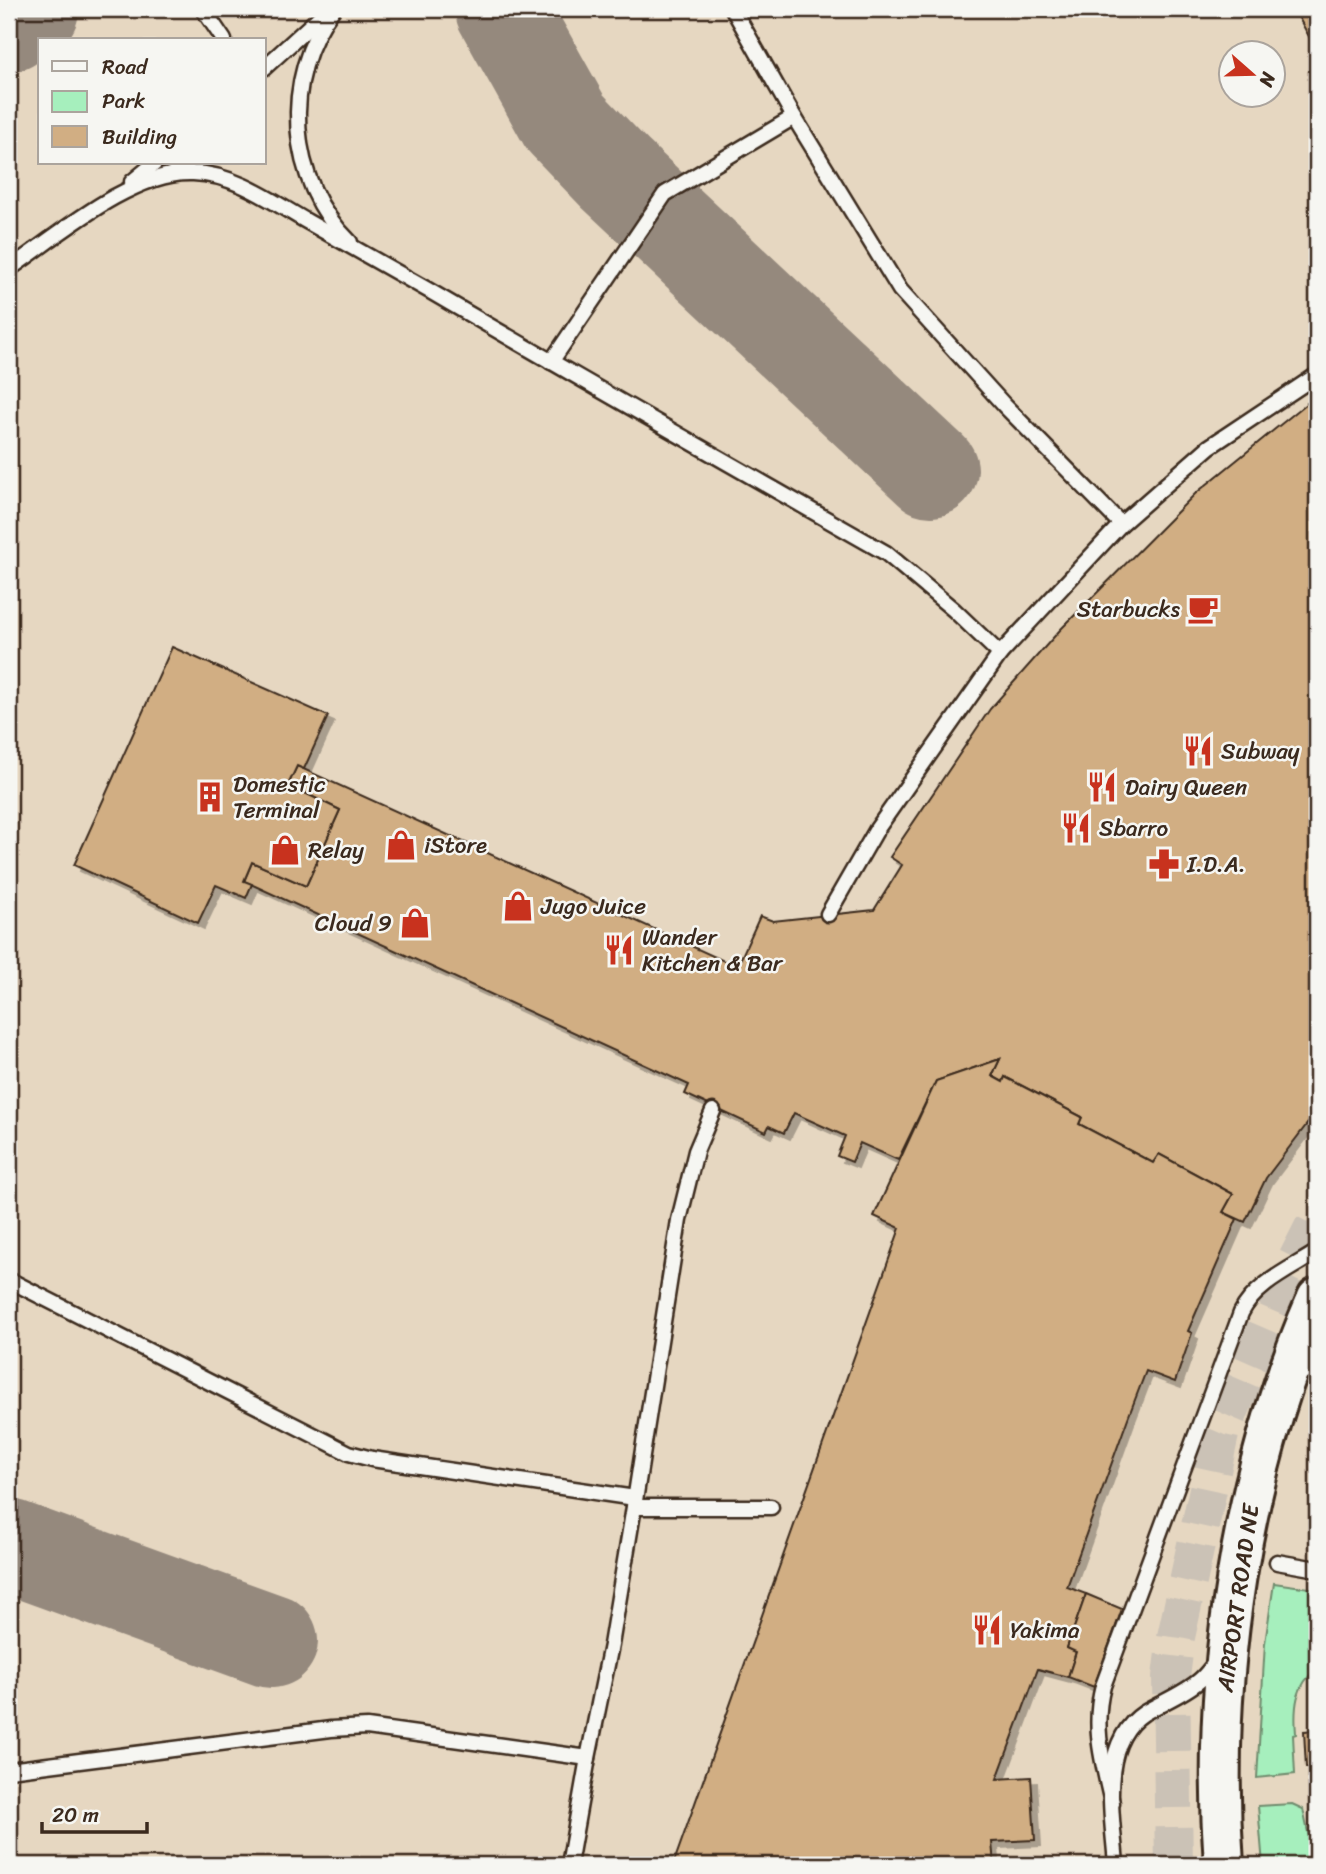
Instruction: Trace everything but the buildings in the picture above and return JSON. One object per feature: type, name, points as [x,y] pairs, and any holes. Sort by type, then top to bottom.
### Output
[{"type":"main road","name":"AIRPORT ROAD NE","points":[[1224,1865],[1220,1814],[1222,1740],[1228,1648],[1240,1550],[1266,1441],[1284,1382],[1317,1298]]},
{"type":"lane","points":[[203,9],[223,38]]},
{"type":"lane","points":[[266,66],[331,9]]},
{"type":"lane","points":[[331,9],[303,70],[297,114],[299,136],[307,176],[316,195],[344,235],[362,252]]},
{"type":"lane","points":[[733,9],[794,117],[900,290],[1004,405],[1121,524]]},
{"type":"lane","points":[[551,362],[665,194],[794,117]]},
{"type":"lane","points":[[9,269],[113,198],[154,164]]},
{"type":"lane","points":[[113,198],[144,182],[172,174],[194,173],[243,185],[886,553],[954,610],[1000,654]]},
{"type":"lane","points":[[828,914],[877,829],[1000,654],[1121,524],[1209,447],[1317,375]]},
{"type":"lane","points":[[569,1865],[611,1645],[679,1220],[696,1152],[713,1111]]},
{"type":"lane","points":[[1112,1804],[1099,1742],[1098,1706],[1241,1312],[1256,1291],[1317,1252]]},
{"type":"lane","points":[[9,1280],[349,1452],[372,1459],[635,1503],[771,1507]]},
{"type":"lane","points":[[1284,1382],[1317,1364]]},
{"type":"lane","points":[[1277,1562],[1317,1569]]},
{"type":"lane","points":[[1116,1865],[1112,1804],[1113,1768],[1118,1748],[1128,1729],[1141,1715],[1199,1681],[1228,1648]]},
{"type":"lane","points":[[9,1770],[331,1729],[367,1727],[588,1758]]},
{"type":"shaded area","points":[[9,9],[1317,9],[1317,1865],[9,1865]]},
{"type":"green space","points":[[1274,1583],[1317,1589],[1317,1669],[1304,1682],[1298,1698],[1296,1734],[1293,1735],[1295,1774],[1257,1778],[1265,1643]]},
{"type":"green space","points":[[1292,1804],[1303,1809],[1315,1865],[1263,1865],[1258,1806]]},
{"type":"taxiway","points":[[9,25],[32,9]]},
{"type":"taxiway","points":[[502,9],[565,122],[615,174],[931,470]]},
{"type":"taxiway","points":[[9,1546],[271,1641]]},
{"type":"tunnel","points":[[1174,1865],[1171,1677],[1176,1637],[1220,1434],[1287,1279],[1317,1220]]},
{"type":"place","name":"Starbucks","points":[[1203,609]]},
{"type":"place","name":"Subway","points":[[1198,751]]},
{"type":"place","name":"Dairy Queen","points":[[1102,787]]},
{"type":"place","name":"Domestic Terminal","points":[[210,797]]},
{"type":"place","name":"Sbarro","points":[[1076,828]]},
{"type":"place","name":"iStore","points":[[401,845]]},
{"type":"place","name":"Relay","points":[[285,850]]},
{"type":"place","name":"I.D.A.","points":[[1164,864]]},
{"type":"place","name":"Jugo Juice","points":[[518,906]]},
{"type":"place","name":"Cloud 9","points":[[415,923]]},
{"type":"place","name":"Wander Kitchen & Bar","points":[[619,950]]},
{"type":"place","name":"Yakima","points":[[987,1630]]}]
